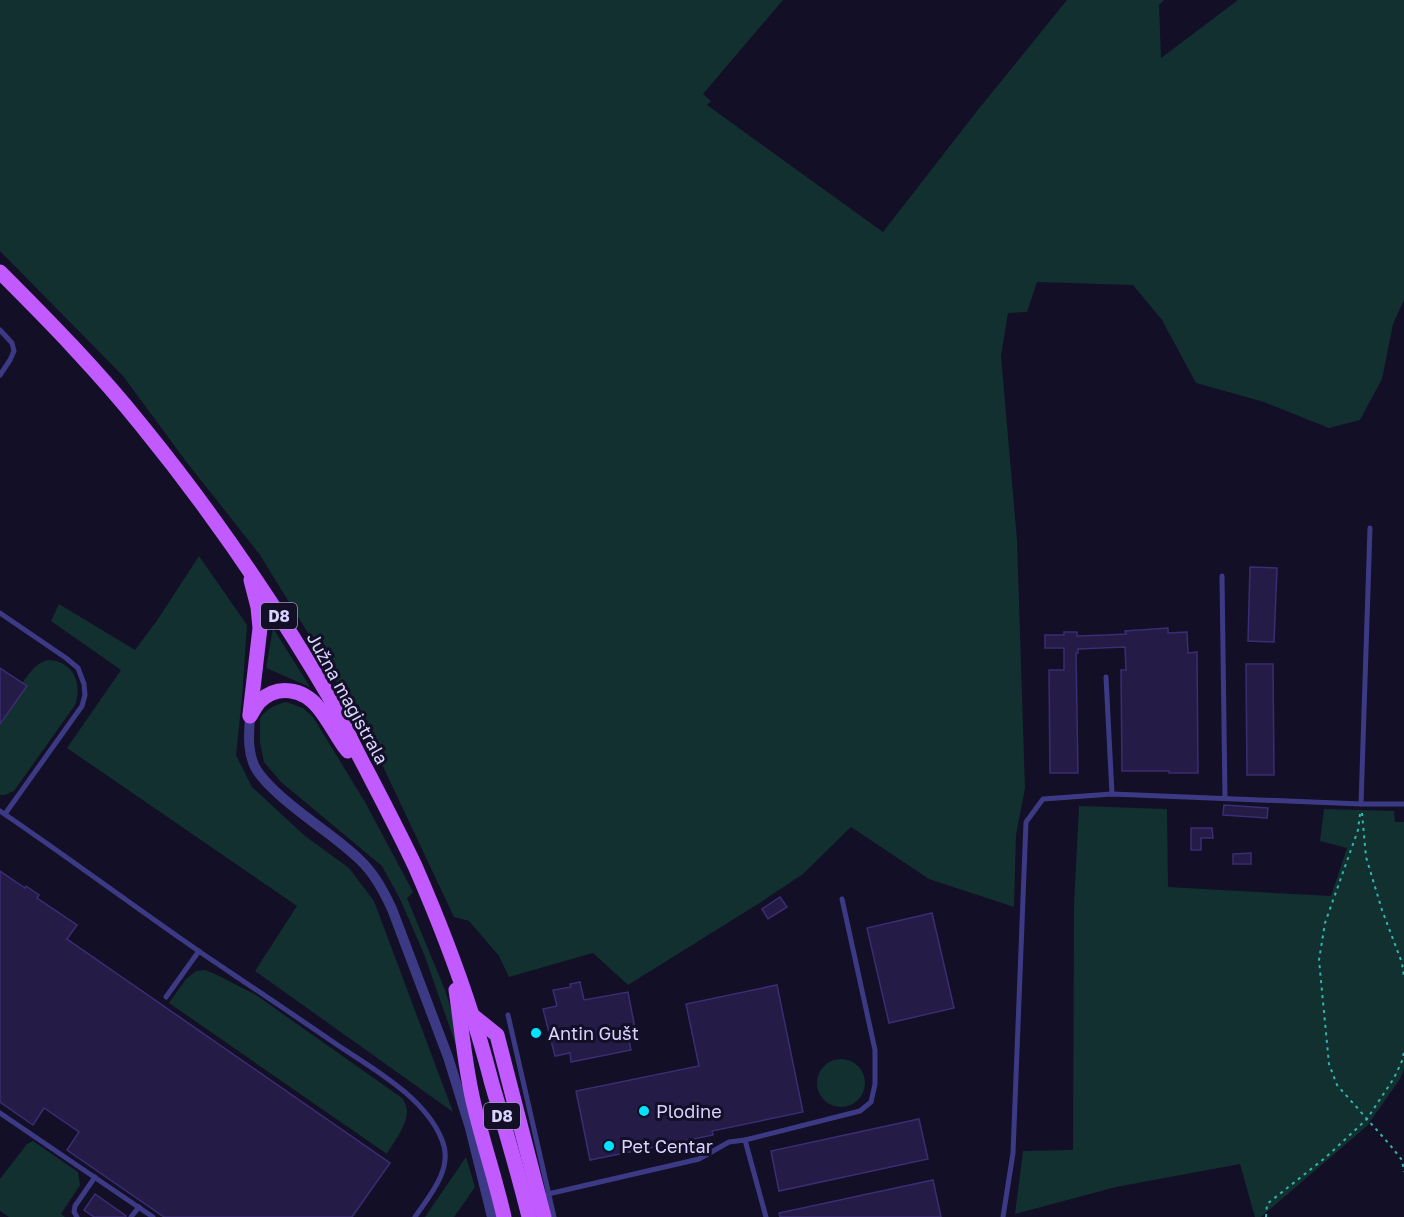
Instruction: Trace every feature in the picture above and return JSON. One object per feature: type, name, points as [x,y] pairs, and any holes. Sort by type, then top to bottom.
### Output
[{"type":"main road","name":"Južna magistrala","points":[[0,272],[56,329],[140,423],[188,484],[249,569],[331,701],[415,867],[447,946],[472,1015],[529,1217]]},
{"type":"main road","points":[[249,569],[260,628],[250,716]]},
{"type":"main road","points":[[250,716],[260,701],[283,689],[304,695],[317,705],[344,746],[364,767]]},
{"type":"main road","points":[[447,946],[454,975],[475,1109],[504,1217]]},
{"type":"main road","points":[[472,1015],[497,1035],[544,1217]]},
{"type":"street","points":[[250,716],[250,753],[260,774],[281,797],[358,857],[370,870],[392,909],[448,1057],[470,1128],[492,1217]]},
{"type":"lane","points":[[0,330],[12,343],[14,351],[0,375]]},
{"type":"lane","points":[[1361,804],[1370,528]]},
{"type":"lane","points":[[1222,576],[1224,798]]},
{"type":"lane","points":[[0,613],[66,658],[78,669],[84,684],[85,695],[77,714],[3,812],[199,951],[409,1094],[429,1116],[443,1141],[446,1158],[442,1174],[415,1217]]},
{"type":"lane","points":[[1106,677],[1112,794]]},
{"type":"lane","points":[[1003,1217],[1013,1153],[1026,822],[1043,800],[1112,794],[1404,804]]},
{"type":"lane","points":[[548,1194],[699,1159],[729,1142],[860,1111],[871,1102],[875,1084],[875,1050],[842,898]]},
{"type":"lane","points":[[166,997],[199,951]]},
{"type":"lane","points":[[508,1015],[554,1217]]},
{"type":"lane","points":[[0,1113],[153,1217]]},
{"type":"lane","points":[[745,1140],[766,1217]]},
{"type":"lane","points":[[77,1217],[74,1212],[75,1206],[95,1178]]},
{"type":"lane","points":[[131,1217],[139,1207]]},
{"type":"path","points":[[1361,804],[1366,857],[1382,910],[1402,963],[1404,977]]},
{"type":"path","points":[[1361,804],[1358,830],[1325,922],[1319,960],[1329,1064],[1337,1085],[1390,1145],[1402,1161],[1404,1172]]},
{"type":"path","points":[[1266,1217],[1267,1204],[1325,1158],[1367,1119],[1394,1078],[1404,1052]]},
{"type":"green space","points":[[0,0],[783,0],[703,94],[711,101],[707,105],[883,232],[1067,0],[1164,0],[1159,5],[1161,58],[1238,0],[1404,0],[1404,300],[1393,324],[1382,379],[1360,420],[1329,428],[1264,402],[1196,383],[1162,320],[1133,285],[1037,282],[1027,312],[1008,313],[1001,356],[1017,540],[1025,788],[1016,835],[1014,907],[929,879],[851,827],[803,874],[628,985],[593,953],[509,977],[499,956],[469,921],[454,917],[380,760],[316,646],[260,555],[185,460],[123,376],[0,251]]},
{"type":"green space","points":[[199,556],[247,625],[236,755],[252,787],[305,836],[349,868],[374,901],[453,1112],[255,971],[297,906],[67,748],[121,670],[51,621],[59,604],[135,650]]},
{"type":"green space","points":[[273,628],[310,687],[266,668]]},
{"type":"green space","points":[[48,660],[64,664],[74,675],[78,689],[75,705],[14,791],[0,795],[0,724],[26,687],[22,683],[30,672]]},
{"type":"green space","points":[[286,702],[303,708],[313,717],[365,802],[413,892],[407,898],[445,990],[462,1044],[465,1071],[424,954],[400,899],[382,866],[281,782],[264,762],[260,742],[260,718],[271,708]]},
{"type":"green space","points":[[1079,806],[1167,809],[1168,887],[1331,896],[1347,848],[1320,841],[1324,809],[1394,811],[1395,822],[1404,822],[1404,1069],[1400,1079],[1367,1126],[1261,1217],[1255,1217],[1240,1164],[1116,1187],[1015,1214],[1023,1151],[1073,1150],[1074,905]]},
{"type":"green space","points":[[205,970],[256,995],[402,1098],[406,1105],[406,1119],[387,1154],[169,1003],[186,979],[196,971]]},
{"type":"green space","points":[[841,1059],[858,1066],[865,1083],[858,1100],[841,1107],[824,1100],[817,1083],[824,1066]]},
{"type":"green space","points":[[33,1141],[78,1172],[80,1185],[61,1214],[65,1217],[9,1217],[0,1211],[0,1179],[27,1144]]},
{"type":"green space","points":[[466,1157],[475,1187],[454,1217],[425,1217]]},
{"type":"building","points":[[1250,567],[1277,568],[1274,642],[1248,641]]},
{"type":"building","points":[[1168,628],[1168,633],[1187,632],[1188,653],[1197,652],[1198,773],[1122,771],[1121,670],[1126,670],[1125,647],[1078,649],[1076,653],[1078,773],[1050,773],[1049,670],[1064,670],[1064,648],[1045,648],[1045,635],[1064,635],[1064,632],[1077,632],[1077,636],[1126,634],[1125,631]]},
{"type":"building","points":[[1246,664],[1273,664],[1274,775],[1247,775]]},
{"type":"building","points":[[0,668],[27,686],[0,724]]},
{"type":"building","points":[[1224,805],[1268,808],[1267,818],[1223,815]]},
{"type":"building","points":[[1191,828],[1212,828],[1213,838],[1201,838],[1201,850],[1191,850]]},
{"type":"building","points":[[1251,853],[1251,864],[1233,864],[1233,854]]},
{"type":"building","points":[[0,871],[39,895],[37,898],[77,925],[67,939],[390,1163],[352,1217],[164,1217],[67,1150],[79,1132],[44,1108],[33,1125],[0,1102]]},
{"type":"building","points":[[780,897],[787,907],[768,919],[762,909]]},
{"type":"building","points":[[932,913],[954,1008],[889,1023],[867,928]]},
{"type":"building","points":[[580,982],[584,1000],[628,992],[637,1039],[629,1041],[631,1050],[571,1062],[570,1053],[555,1056],[543,1009],[557,1006],[553,990],[571,987],[570,984]]},
{"type":"building","points":[[777,985],[803,1112],[712,1131],[713,1135],[590,1160],[576,1091],[699,1066],[686,1004]]},
{"type":"building","points":[[919,1119],[928,1159],[779,1191],[771,1151]]},
{"type":"building","points":[[933,1180],[941,1217],[780,1217],[779,1213]]},
{"type":"building","points":[[95,1194],[126,1217],[94,1217],[84,1210]]},
{"type":"place","name":"Antin Gušt","points":[[536,1033]]},
{"type":"place","name":"Plodine","points":[[644,1111]]},
{"type":"place","name":"Pet Centar","points":[[609,1146]]}]
